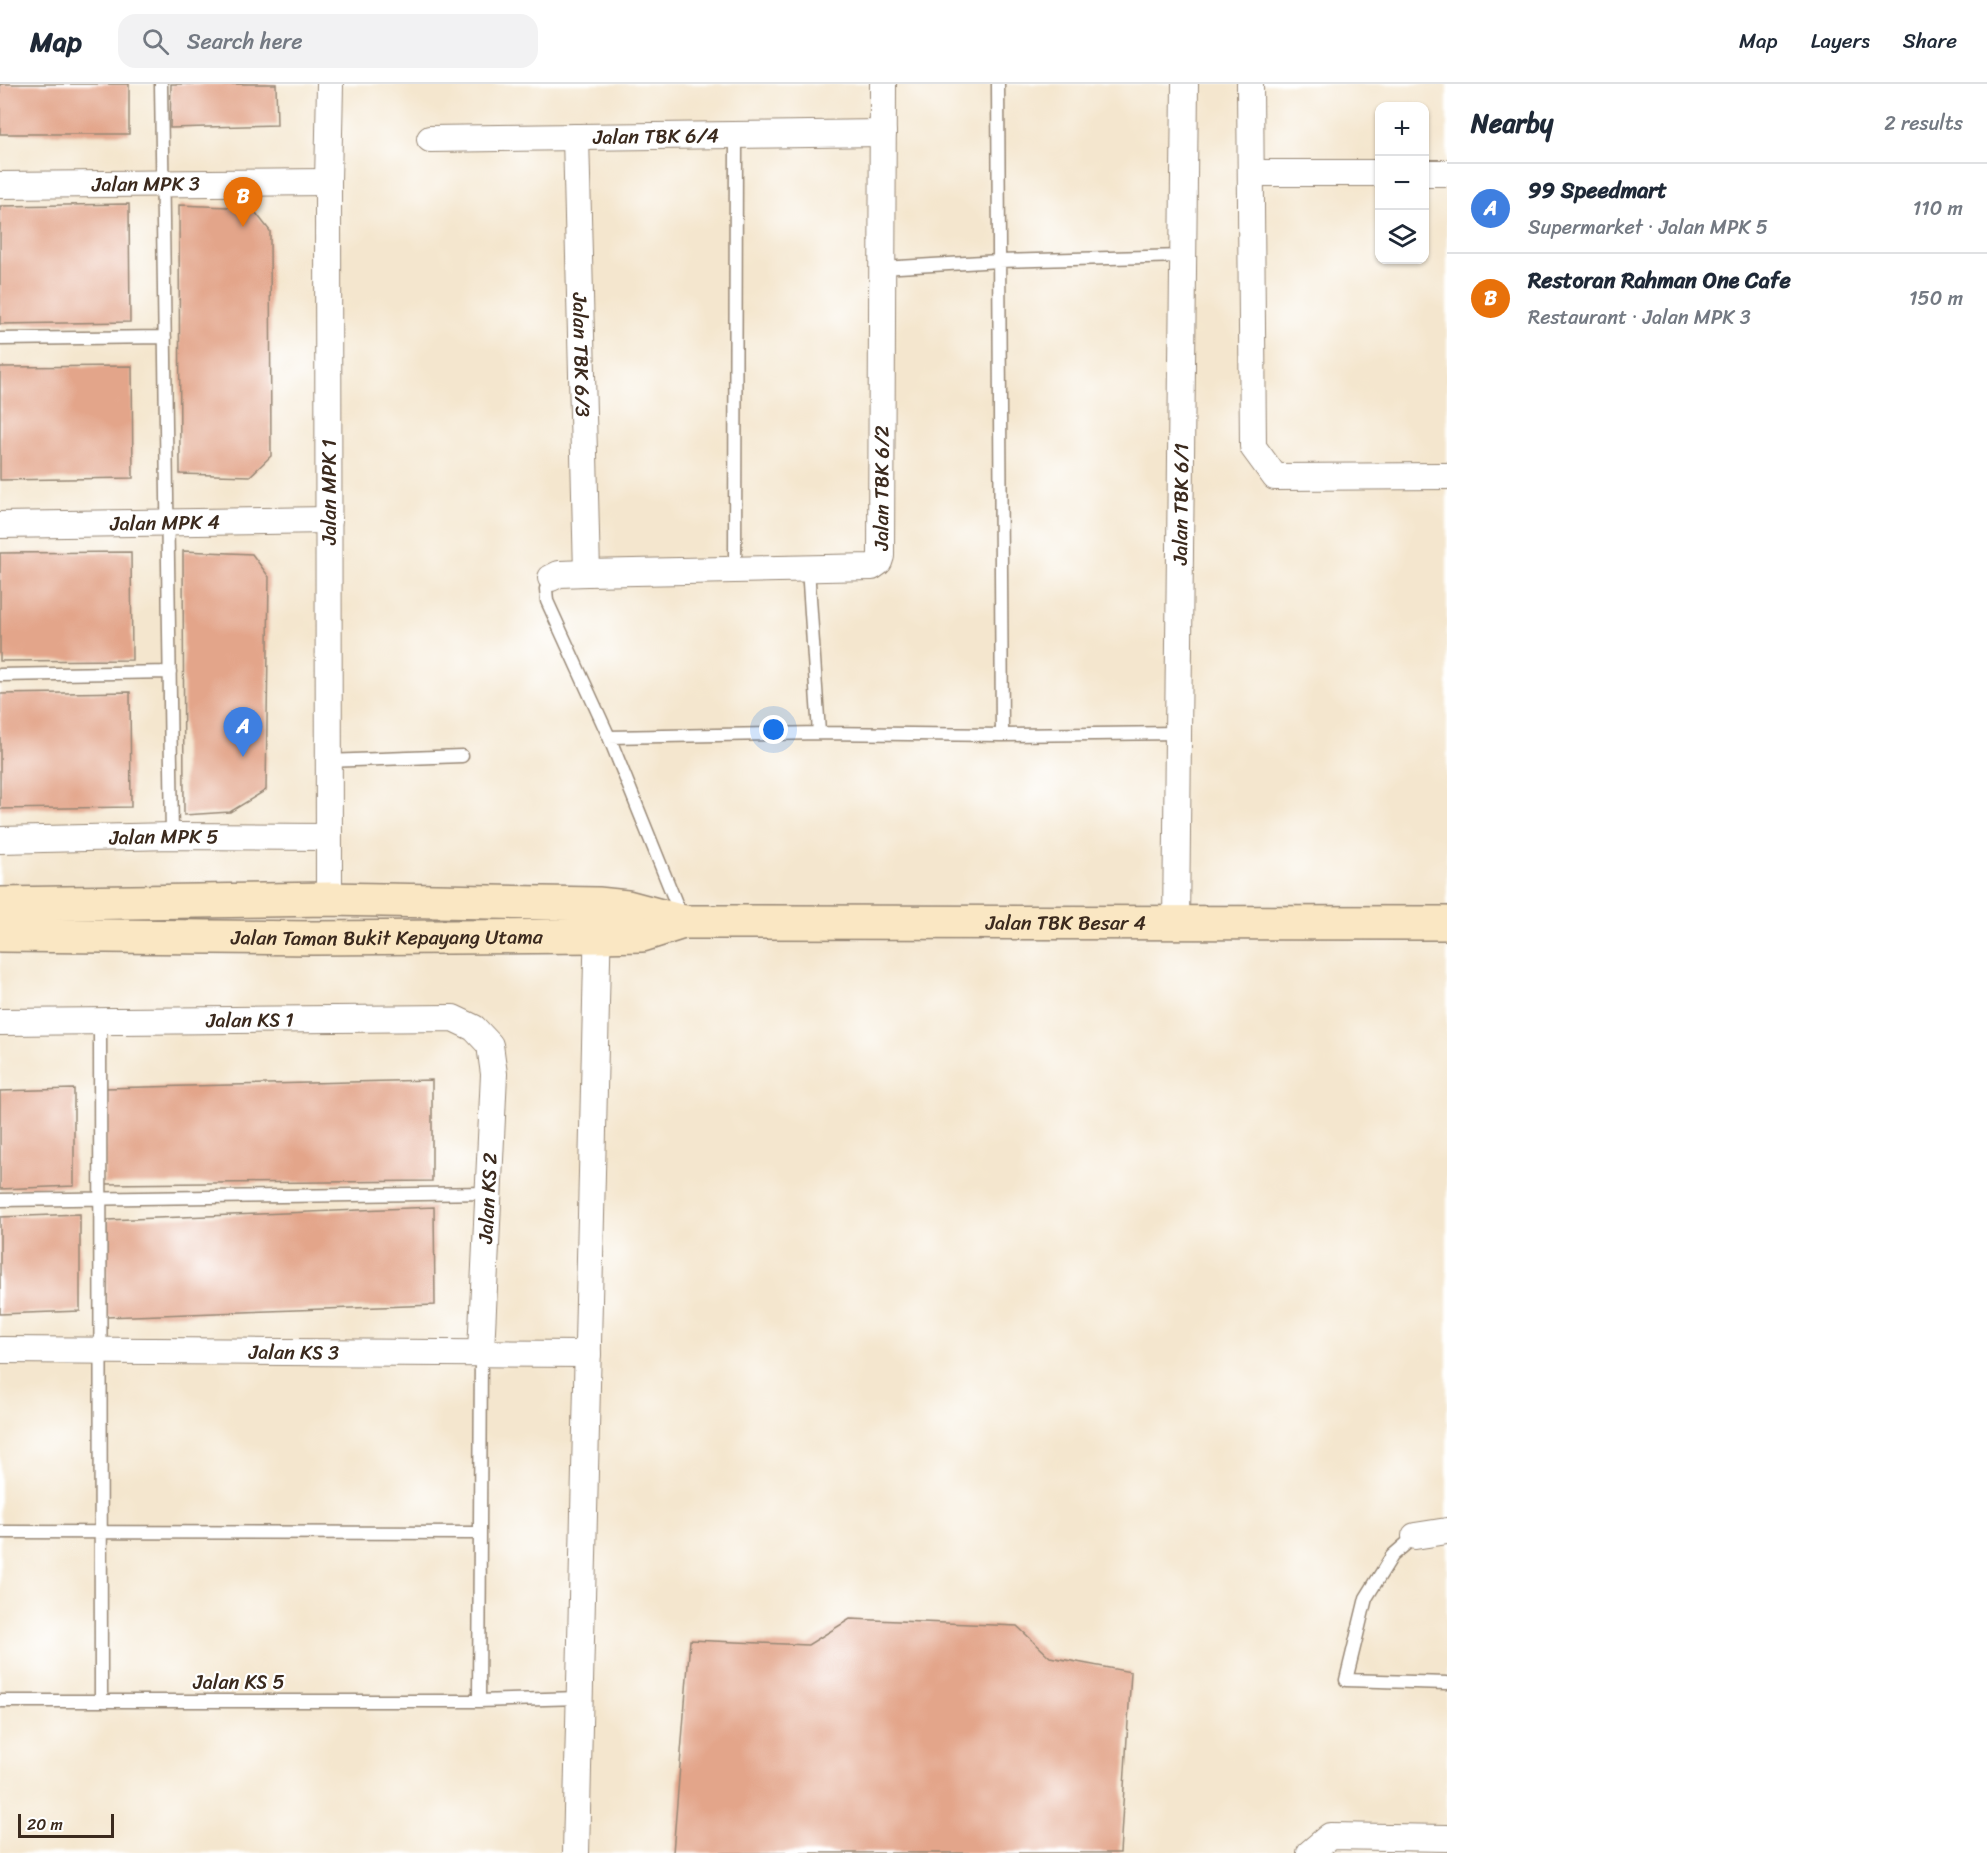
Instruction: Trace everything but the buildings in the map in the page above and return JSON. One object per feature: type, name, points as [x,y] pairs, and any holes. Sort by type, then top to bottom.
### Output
[{"type":"street","name":"Jalan MPK 1","points":[[329,899],[327,761],[330,84]]},
{"type":"street","name":"Jalan TBK 6/2","points":[[551,578],[559,574],[586,573],[872,567],[879,562],[881,556],[883,84]]},
{"type":"street","name":"Jalan TBK 6/1","points":[[1176,924],[1185,84]]},
{"type":"street","points":[[1250,84],[1253,447],[1275,477],[1447,476]]},
{"type":"street","name":"Jalan TBK 6/4","points":[[429,139],[883,133]]},
{"type":"street","name":"Jalan TBK 6/3","points":[[576,137],[586,573]]},
{"type":"street","points":[[1252,173],[1375,173]]},
{"type":"street","points":[[1429,173],[1447,173]]},
{"type":"street","name":"Jalan MPK 3","points":[[0,185],[328,182]]},
{"type":"street","name":"Jalan MPK 4","points":[[0,525],[329,520]]},
{"type":"street","name":"Jalan MPK 5","points":[[0,840],[172,836],[328,837]]},
{"type":"street","name":"Jalan Taman Bukit Kepayang Utama","points":[[0,904],[329,899],[598,904]]},
{"type":"street","points":[[576,1853],[598,904],[627,907],[683,922]]},
{"type":"street","name":"Jalan TBK Besar 4","points":[[683,922],[1447,923]]},
{"type":"street","name":"Jalan Taman Bukit Kepayang Utama","points":[[0,935],[313,938],[598,936],[642,935],[683,922]]},
{"type":"street","name":"Jalan KS 1","points":[[0,1022],[453,1018],[474,1028],[490,1045]]},
{"type":"street","name":"Jalan KS 2","points":[[481,1352],[494,1074],[490,1045]]},
{"type":"street","name":"Jalan KS 3","points":[[0,1350],[588,1354]]},
{"type":"street","points":[[1415,1536],[1447,1531]]},
{"type":"street","points":[[1310,1853],[1330,1836],[1447,1838]]},
{"type":"lane","points":[[161,84],[172,836]]},
{"type":"lane","points":[[998,84],[1002,735]]},
{"type":"lane","points":[[735,570],[736,135]]},
{"type":"lane","points":[[882,268],[999,261],[1183,255]]},
{"type":"lane","points":[[0,339],[165,337]]},
{"type":"lane","points":[[808,568],[819,733]]},
{"type":"lane","points":[[551,578],[546,589],[547,601],[609,737],[683,922]]},
{"type":"lane","points":[[0,675],[170,672]]},
{"type":"lane","points":[[609,737],[819,733],[1002,735],[1179,733]]},
{"type":"lane","points":[[327,761],[462,756]]},
{"type":"lane","points":[[100,1021],[101,1701]]},
{"type":"lane","points":[[0,1200],[489,1193]]},
{"type":"lane","points":[[479,1701],[481,1352]]},
{"type":"lane","points":[[0,1532],[480,1533]]},
{"type":"lane","points":[[1415,1536],[1392,1556],[1366,1598],[1346,1680],[1447,1683]]},
{"type":"lane","name":"Jalan KS 5","points":[[0,1701],[479,1701],[580,1698]]},
{"type":"place","name":"Restoran Rahman One Cafe","points":[[243,227]]},
{"type":"place","name":"99 Speedmart","points":[[243,757]]}]
